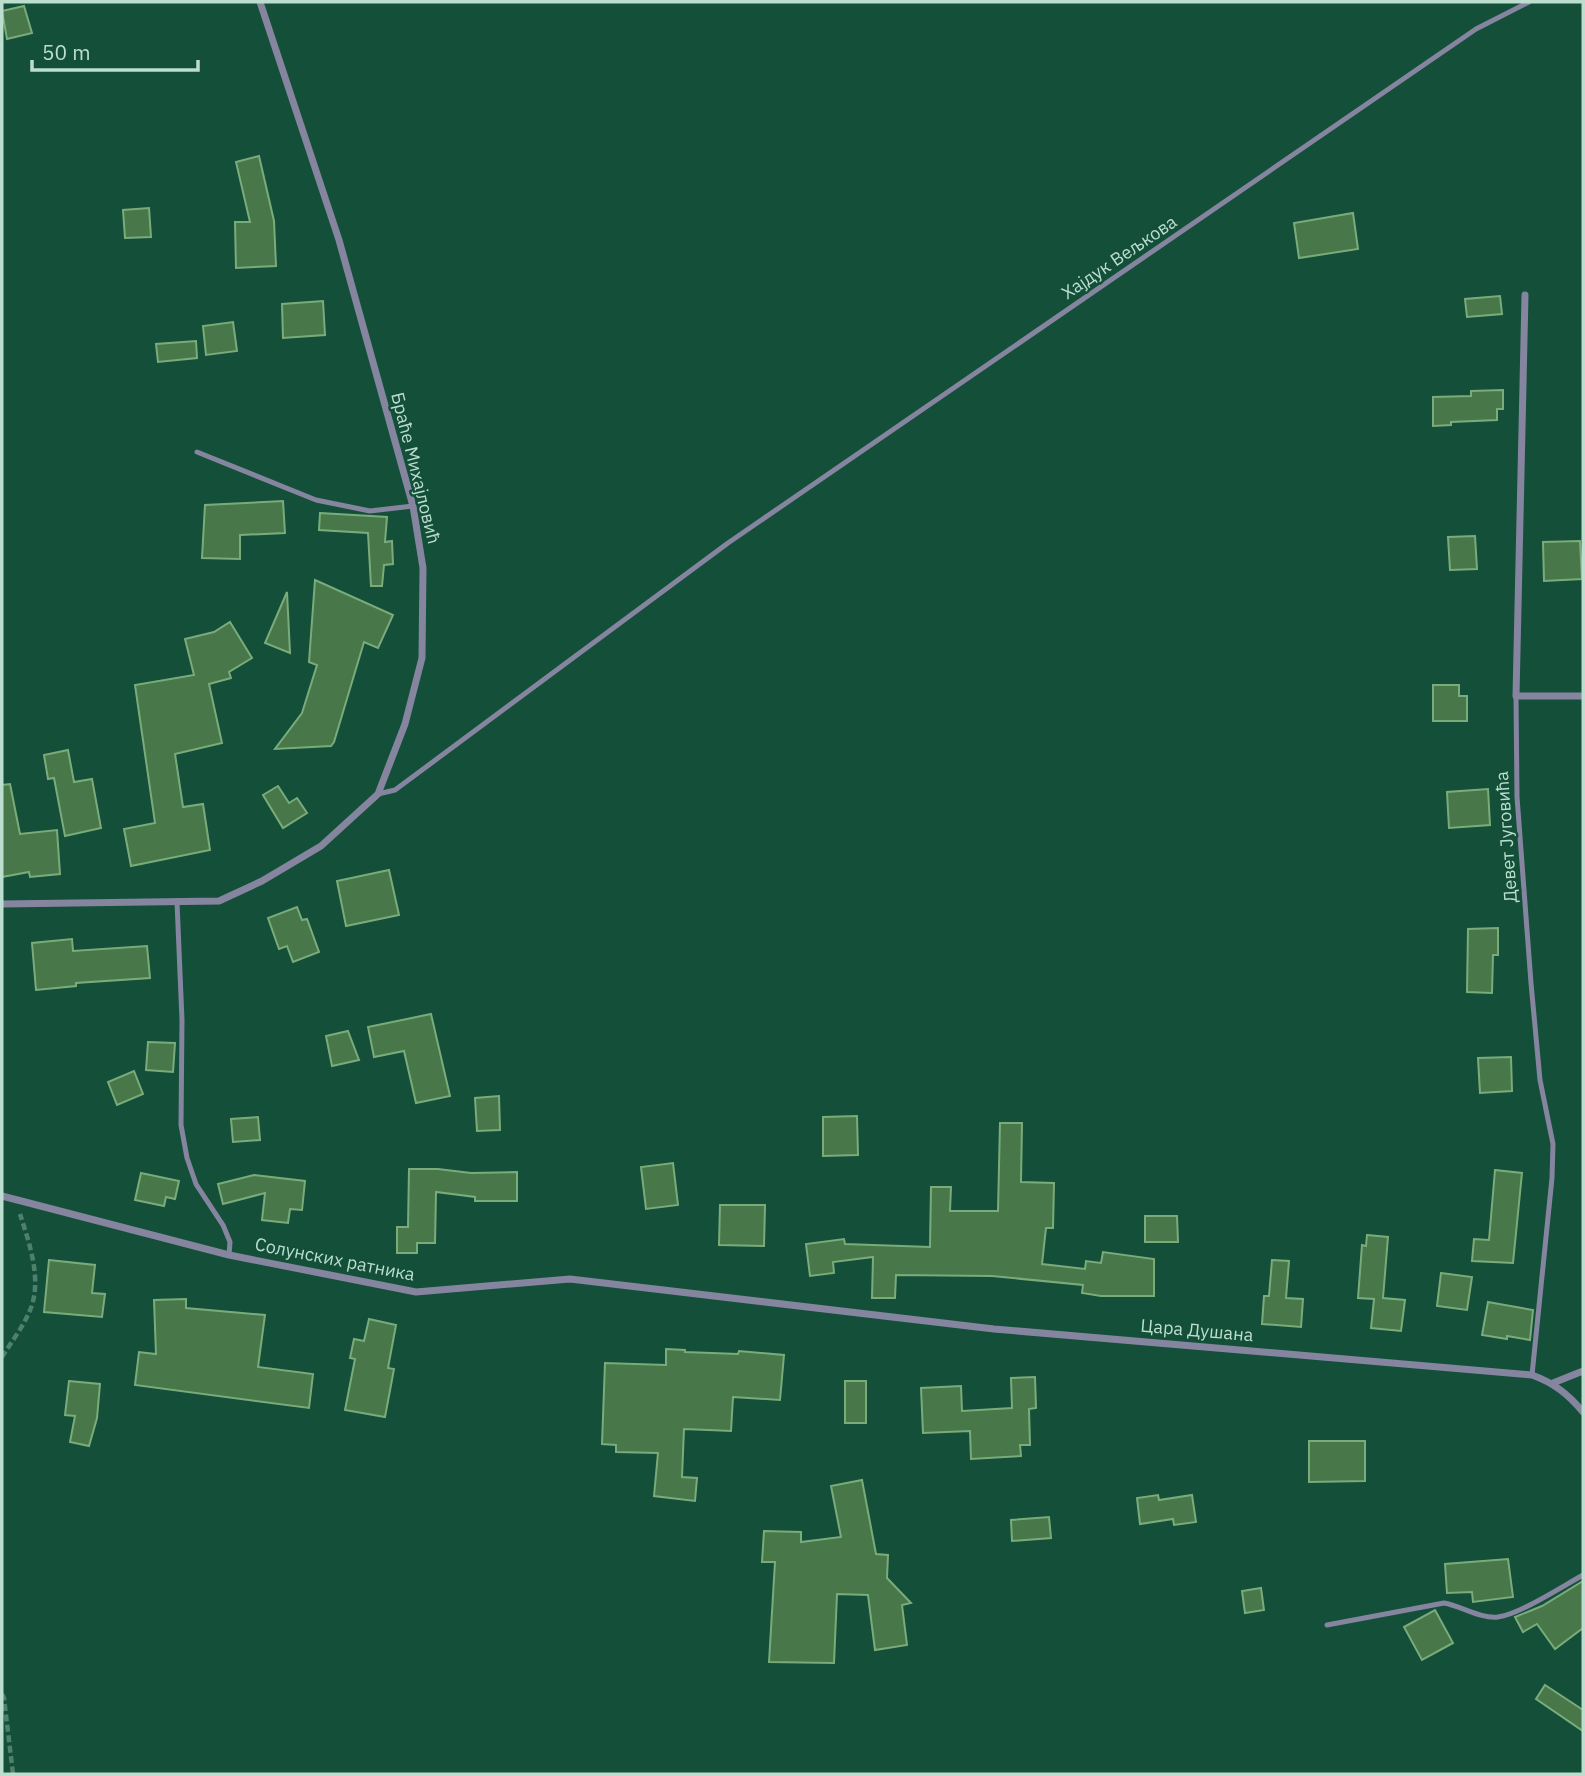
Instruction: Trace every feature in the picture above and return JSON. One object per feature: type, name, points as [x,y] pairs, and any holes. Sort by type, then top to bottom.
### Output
[{"type":"street","name":"Браће Михајловић","points":[[2,904],[219,901],[262,881],[321,846],[378,794],[405,724],[422,658],[423,568],[413,506],[339,240],[260,2]]},
{"type":"street","name":"Девет Југовића","points":[[1516,696],[1525,295]]},
{"type":"street","points":[[1516,696],[1583,696]]},
{"type":"street","name":"Солунских ратника","points":[[2,1196],[229,1255],[416,1292],[570,1279],[795,1305]]},
{"type":"street","name":"Цара Душана","points":[[795,1305],[994,1329],[1532,1375],[1553,1384],[1583,1412]]},
{"type":"street","points":[[1553,1384],[1583,1371]]},
{"type":"lane","name":"Хајдук Вељкова","points":[[378,794],[395,790],[728,543],[1476,29],[1529,2]]},
{"type":"lane","points":[[197,452],[316,500],[370,511],[413,506]]},
{"type":"lane","name":"Девет Југовића","points":[[1516,696],[1517,797],[1531,983],[1540,1080],[1553,1144],[1532,1375]]},
{"type":"lane","points":[[177,902],[182,1020],[181,1125],[187,1158],[196,1184],[223,1225],[230,1242],[229,1255]]},
{"type":"lane","points":[[1328,1625],[1409,1608],[1444,1604],[1498,1617],[1524,1607],[1583,1575]]},
{"type":"path","points":[[2,1357],[32,1304],[35,1275],[16,1200]]},
{"type":"path","points":[[2,1694],[13,1774]]},
{"type":"building","points":[[24,6],[32,33],[7,39],[2,11]]},
{"type":"building","points":[[259,156],[274,221],[276,266],[236,268],[235,222],[250,222],[236,162]]},
{"type":"building","points":[[149,208],[151,237],[125,238],[123,210]]},
{"type":"building","points":[[1353,213],[1358,249],[1299,258],[1294,223]]},
{"type":"building","points":[[1500,296],[1502,314],[1467,317],[1465,299]]},
{"type":"building","points":[[323,301],[325,335],[283,338],[282,304]]},
{"type":"building","points":[[233,322],[237,351],[206,355],[203,326]]},
{"type":"building","points":[[196,341],[197,358],[158,362],[156,344]]},
{"type":"building","points":[[1503,390],[1503,409],[1497,409],[1497,420],[1451,422],[1451,425],[1433,426],[1433,397],[1471,396],[1471,391]]},
{"type":"building","points":[[283,501],[285,533],[240,535],[240,559],[202,558],[205,505]]},
{"type":"building","points":[[320,513],[387,517],[385,542],[392,541],[393,564],[384,565],[382,586],[371,586],[368,533],[319,530]]},
{"type":"building","points":[[1475,536],[1477,569],[1450,570],[1448,537]]},
{"type":"building","points":[[1580,541],[1582,579],[1544,581],[1543,542]]},
{"type":"building","points":[[315,580],[393,615],[378,648],[364,642],[331,746],[275,749],[302,713],[317,665],[309,662]]},
{"type":"building","points":[[287,592],[290,653],[265,643]]},
{"type":"building","points":[[230,622],[252,658],[229,672],[231,678],[209,684],[222,743],[175,754],[183,807],[203,804],[210,850],[131,866],[124,829],[155,823],[135,685],[194,675],[185,639],[214,632]]},
{"type":"building","points":[[1433,685],[1459,685],[1459,696],[1467,696],[1467,721],[1433,721]]},
{"type":"building","points":[[68,750],[74,782],[92,779],[101,828],[65,836],[54,778],[48,779],[44,755]]},
{"type":"building","points":[[10,784],[20,834],[57,830],[60,874],[30,877],[29,872],[2,877],[2,785]]},
{"type":"building","points":[[278,786],[289,803],[297,798],[307,813],[283,828],[263,795]]},
{"type":"building","points":[[1488,789],[1490,825],[1449,828],[1447,792]]},
{"type":"building","points":[[389,870],[399,915],[346,926],[337,881]]},
{"type":"building","points":[[297,907],[302,920],[307,919],[319,952],[293,962],[287,946],[279,949],[268,918]]},
{"type":"building","points":[[1498,928],[1498,955],[1493,955],[1492,993],[1467,992],[1468,929]]},
{"type":"building","points":[[72,939],[73,951],[147,946],[150,978],[76,983],[76,986],[36,990],[32,943]]},
{"type":"building","points":[[431,1014],[450,1096],[416,1103],[404,1051],[374,1057],[368,1027]]},
{"type":"building","points":[[348,1031],[359,1060],[332,1066],[326,1036]]},
{"type":"building","points":[[148,1042],[175,1043],[173,1072],[146,1070]]},
{"type":"building","points":[[1511,1057],[1512,1091],[1480,1093],[1478,1058]]},
{"type":"building","points":[[134,1071],[143,1094],[117,1105],[108,1082]]},
{"type":"building","points":[[499,1096],[500,1130],[477,1131],[475,1098]]},
{"type":"building","points":[[857,1116],[858,1155],[823,1156],[823,1117]]},
{"type":"building","points":[[258,1117],[260,1140],[233,1142],[231,1119]]},
{"type":"building","points":[[1000,1123],[1022,1123],[1021,1182],[1054,1183],[1053,1228],[1046,1228],[1042,1264],[1085,1269],[1086,1261],[1101,1263],[1103,1252],[1154,1259],[1154,1296],[1101,1296],[1082,1293],[1083,1285],[992,1276],[896,1275],[895,1298],[872,1298],[873,1257],[833,1262],[834,1273],[810,1276],[806,1244],[844,1239],[845,1244],[930,1247],[931,1187],[951,1187],[950,1211],[998,1211]]},
{"type":"building","points":[[673,1163],[678,1205],[646,1209],[641,1167]]},
{"type":"building","points":[[409,1169],[471,1173],[517,1172],[517,1201],[475,1201],[475,1197],[436,1192],[435,1243],[417,1243],[417,1253],[397,1253],[397,1227],[408,1227]]},
{"type":"building","points":[[1495,1170],[1522,1173],[1513,1263],[1472,1261],[1474,1239],[1489,1240]]},
{"type":"building","points":[[141,1173],[179,1181],[175,1199],[166,1197],[164,1206],[135,1200]]},
{"type":"building","points":[[254,1175],[305,1181],[302,1210],[290,1209],[288,1223],[262,1220],[265,1193],[223,1204],[218,1184]]},
{"type":"building","points":[[720,1205],[765,1205],[764,1246],[719,1245]]},
{"type":"building","points":[[1145,1216],[1177,1216],[1178,1242],[1145,1242]]},
{"type":"building","points":[[1367,1235],[1388,1237],[1383,1298],[1405,1300],[1401,1331],[1371,1328],[1374,1299],[1358,1298],[1362,1245],[1366,1246]]},
{"type":"building","points":[[49,1260],[95,1265],[92,1293],[105,1294],[102,1317],[44,1312]]},
{"type":"building","points":[[1272,1260],[1289,1261],[1286,1298],[1303,1299],[1301,1327],[1262,1324],[1264,1296],[1269,1296]]},
{"type":"building","points":[[1441,1273],[1472,1277],[1467,1310],[1437,1306]]},
{"type":"building","points":[[186,1299],[186,1308],[265,1315],[258,1367],[313,1374],[309,1408],[135,1385],[139,1352],[156,1354],[154,1300]]},
{"type":"building","points":[[1488,1302],[1533,1310],[1530,1340],[1482,1335]]},
{"type":"building","points":[[369,1319],[396,1325],[388,1368],[394,1369],[385,1417],[345,1410],[355,1359],[350,1358],[354,1339],[364,1341]]},
{"type":"building","points":[[666,1349],[784,1355],[780,1400],[733,1397],[731,1431],[684,1429],[682,1477],[697,1478],[695,1501],[654,1496],[658,1453],[616,1452],[616,1445],[602,1444],[605,1363],[666,1365]]},
{"type":"building","points":[[1035,1377],[1036,1408],[1029,1409],[1030,1445],[1020,1445],[1021,1456],[971,1459],[970,1431],[923,1433],[921,1388],[961,1386],[962,1411],[1012,1408],[1011,1378]]},
{"type":"building","points":[[69,1381],[100,1384],[97,1418],[89,1446],[70,1442],[75,1416],[65,1415]]},
{"type":"building","points":[[845,1381],[866,1381],[866,1423],[845,1423]]},
{"type":"building","points":[[1309,1441],[1365,1441],[1365,1481],[1309,1482]]},
{"type":"building","points":[[862,1480],[876,1554],[888,1555],[887,1578],[911,1603],[902,1605],[907,1645],[875,1650],[868,1595],[837,1594],[834,1663],[769,1662],[775,1562],[762,1562],[764,1531],[801,1532],[801,1542],[841,1537],[831,1486]]},
{"type":"building","points":[[1158,1495],[1159,1500],[1192,1495],[1196,1522],[1174,1525],[1173,1519],[1140,1524],[1137,1498]]},
{"type":"building","points":[[1049,1517],[1051,1538],[1012,1541],[1011,1520]]},
{"type":"building","points":[[1508,1559],[1513,1597],[1473,1602],[1472,1592],[1447,1593],[1445,1564]]},
{"type":"building","points":[[1583,1581],[1583,1628],[1555,1649],[1537,1624],[1523,1632],[1515,1617],[1542,1606]]},
{"type":"building","points":[[1261,1588],[1264,1610],[1245,1613],[1242,1591]]},
{"type":"building","points":[[1435,1610],[1453,1643],[1422,1660],[1404,1627]]},
{"type":"building","points":[[1545,1685],[1583,1710],[1583,1731],[1536,1699]]}]
